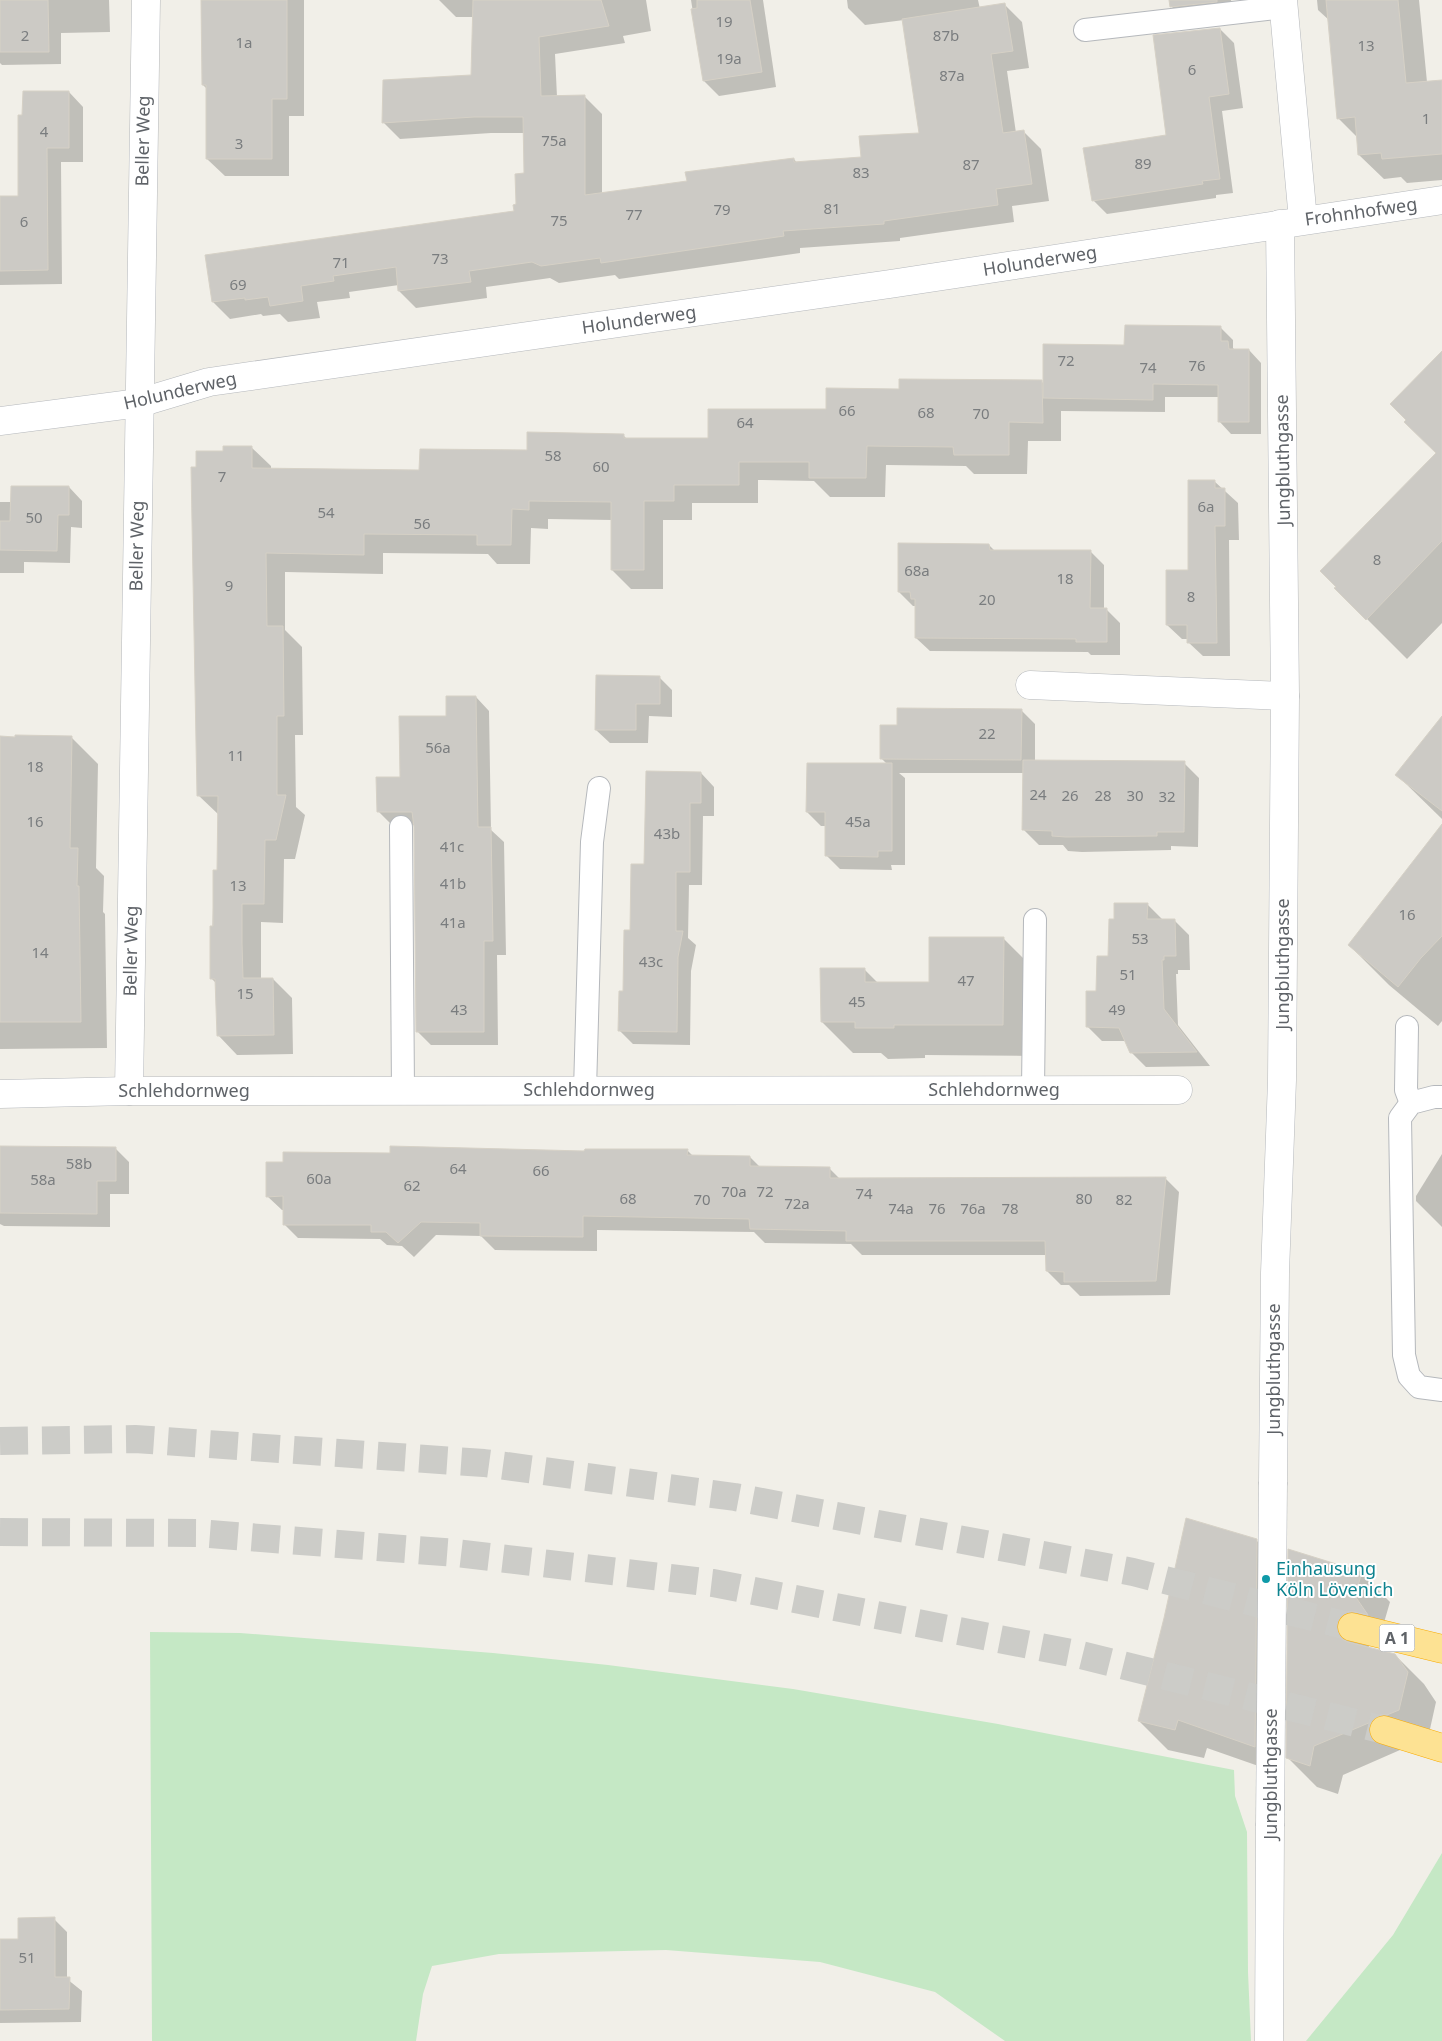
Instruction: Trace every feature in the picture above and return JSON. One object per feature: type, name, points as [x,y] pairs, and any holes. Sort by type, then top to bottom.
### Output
[{"type":"highway","name":"A 1","points":[[1352,1627],[1442,1648]]},
{"type":"highway","points":[[1384,1730],[1442,1748]]},
{"type":"street","name":"Beller Weg","points":[[129,1091],[146,0]]},
{"type":"street","name":"Jungbluthgasse","points":[[1269,2041],[1274,1273],[1282,1080],[1291,222],[1284,3]]},
{"type":"street","name":"Frohnhofweg","points":[[1291,222],[1442,200]]},
{"type":"street","name":"Holunderweg","points":[[0,422],[139,403],[209,382],[890,284],[1291,222]]},
{"type":"street","points":[[1030,685],[1285,696]]},
{"type":"street","name":"Schlehdornweg","points":[[0,1094],[129,1091],[403,1090],[1178,1090]]},
{"type":"lane","points":[[1085,30],[1284,3]]},
{"type":"lane","points":[[585,1090],[592,842],[599,788]]},
{"type":"lane","points":[[401,827],[403,1090]]},
{"type":"lane","points":[[1033,1090],[1035,920]]},
{"type":"lane","points":[[1406,1027],[1406,1090],[1411,1103]]},
{"type":"lane","points":[[1442,1097],[1434,1097],[1411,1103],[1400,1118],[1404,1355],[1409,1376],[1419,1388],[1442,1390]]},
{"type":"green space","points":[[150,1632],[240,1633],[493,1653],[608,1665],[793,1689],[998,1724],[1234,1770],[1235,1796],[1247,1832],[1248,1972],[1251,2041],[1005,2041],[935,1992],[820,1962],[666,1950],[499,1954],[432,1966],[423,1994],[416,2041],[152,2041]]},
{"type":"green space","points":[[1442,1853],[1442,2041],[1306,2041],[1393,1935]]},
{"type":"building","points":[[0,0],[48,0],[49,52],[0,52]]},
{"type":"building","points":[[201,0],[287,0],[287,99],[272,99],[272,159],[206,159],[206,85],[202,85]]},
{"type":"building","points":[[473,0],[601,0],[609,26],[539,37],[541,96],[585,95],[585,195],[687,181],[685,172],[794,158],[794,162],[861,157],[859,136],[919,133],[902,19],[1005,3],[1013,51],[991,54],[1003,133],[1024,130],[1032,184],[996,189],[998,205],[884,221],[884,224],[783,231],[784,236],[601,263],[600,258],[541,266],[532,262],[469,271],[471,282],[398,291],[396,267],[333,276],[334,281],[301,286],[303,301],[270,306],[268,297],[212,302],[205,255],[514,211],[513,205],[516,204],[515,174],[524,173],[523,117],[474,117],[382,123],[383,80],[471,75]]},
{"type":"building","points":[[697,0],[750,0],[762,72],[703,81],[691,9],[697,8]]},
{"type":"building","points":[[1169,0],[1217,0],[1217,2],[1170,7]]},
{"type":"building","points":[[1326,0],[1398,0],[1406,83],[1442,80],[1442,154],[1382,159],[1381,153],[1358,155],[1355,117],[1337,119]]},
{"type":"building","points":[[1220,28],[1229,94],[1209,97],[1220,179],[1202,181],[1203,184],[1092,201],[1083,148],[1166,135],[1153,35]]},
{"type":"building","points":[[23,91],[69,91],[69,148],[47,148],[48,270],[0,271],[0,196],[18,196],[18,115],[22,115]]},
{"type":"building","points":[[1125,325],[1221,326],[1221,341],[1228,341],[1229,349],[1249,349],[1249,422],[1218,422],[1218,385],[1153,384],[1153,400],[1043,398],[1043,344],[1124,345]]},
{"type":"building","points":[[1442,351],[1442,541],[1366,620],[1320,571],[1436,453],[1404,422],[1406,420],[1390,404]]},
{"type":"building","points":[[899,379],[1042,380],[1043,423],[1009,422],[1009,455],[954,455],[953,447],[867,446],[866,478],[809,478],[809,462],[739,462],[739,485],[674,485],[674,501],[644,501],[644,570],[611,570],[611,502],[529,501],[529,510],[512,509],[511,545],[477,545],[477,535],[364,534],[364,555],[266,553],[267,626],[283,626],[284,716],[277,716],[277,795],[286,795],[276,840],[265,840],[264,904],[242,904],[242,943],[243,978],[273,978],[274,1035],[217,1036],[215,979],[210,979],[210,926],[213,926],[213,870],[217,870],[218,796],[197,796],[191,467],[196,467],[196,451],[223,451],[223,446],[252,446],[252,468],[419,470],[420,449],[527,450],[527,432],[624,434],[624,438],[708,438],[708,409],[826,409],[826,388],[899,389]]},
{"type":"building","points":[[1188,480],[1215,480],[1215,488],[1225,488],[1225,526],[1215,526],[1217,643],[1187,643],[1187,625],[1166,625],[1166,570],[1188,570]]},
{"type":"building","points":[[11,486],[69,486],[69,515],[58,515],[57,551],[0,550],[0,521],[10,521]]},
{"type":"building","points":[[898,543],[989,544],[990,550],[1091,550],[1090,608],[1107,608],[1107,642],[1076,642],[1076,639],[915,638],[915,599],[911,599],[910,592],[898,592]]},
{"type":"building","points":[[596,675],[660,676],[660,704],[636,704],[636,730],[595,730]]},
{"type":"building","points":[[446,696],[476,696],[478,827],[491,827],[493,941],[484,941],[484,1032],[416,1032],[414,827],[412,812],[377,812],[376,777],[400,777],[399,716],[446,716]]},
{"type":"building","points":[[897,708],[1022,709],[1021,760],[880,759],[880,725],[897,725]]},
{"type":"building","points":[[1442,716],[1442,811],[1395,775]]},
{"type":"building","points":[[15,735],[72,736],[70,848],[78,848],[77,886],[79,886],[81,1022],[0,1022],[0,736],[15,737]]},
{"type":"building","points":[[1023,760],[1185,761],[1184,832],[1157,832],[1157,836],[1066,837],[1052,836],[1052,831],[1022,830]]},
{"type":"building","points":[[807,763],[892,763],[892,851],[878,851],[878,857],[825,856],[825,812],[806,812]]},
{"type":"building","points":[[646,771],[701,772],[701,803],[690,803],[690,872],[676,872],[676,931],[683,931],[678,957],[677,1032],[618,1031],[619,991],[623,991],[624,930],[630,930],[631,864],[644,864]]},
{"type":"building","points":[[1442,824],[1442,936],[1421,958],[1398,987],[1348,945]]},
{"type":"building","points":[[1114,903],[1148,903],[1147,919],[1175,919],[1176,956],[1164,956],[1164,960],[1162,960],[1164,1009],[1197,1052],[1130,1053],[1119,1028],[1086,1027],[1086,991],[1096,991],[1097,956],[1108,956],[1109,919],[1114,919]]},
{"type":"building","points":[[929,937],[1004,937],[1003,1025],[894,1025],[894,1028],[855,1028],[855,1022],[821,1022],[820,968],[865,968],[865,982],[929,982]]},
{"type":"building","points":[[0,1146],[116,1147],[116,1181],[97,1181],[97,1214],[0,1213]]},
{"type":"building","points":[[390,1146],[584,1151],[585,1149],[688,1149],[687,1155],[750,1156],[750,1166],[830,1167],[830,1178],[1166,1177],[1156,1281],[1064,1282],[1064,1272],[1046,1271],[1045,1241],[846,1241],[846,1231],[750,1229],[749,1219],[583,1216],[583,1237],[480,1236],[480,1223],[421,1222],[398,1243],[386,1232],[371,1232],[371,1225],[283,1225],[283,1196],[266,1197],[266,1162],[283,1162],[283,1152],[390,1153]]},
{"type":"building","points":[[1186,1518],[1257,1539],[1255,1747],[1178,1720],[1175,1730],[1138,1721],[1164,1618]]},
{"type":"building","points":[[1288,1549],[1362,1572],[1355,1596],[1368,1615],[1347,1612],[1341,1616],[1337,1623],[1337,1632],[1342,1639],[1348,1642],[1395,1654],[1408,1672],[1399,1710],[1387,1715],[1380,1715],[1371,1722],[1314,1746],[1310,1766],[1286,1758]]},
{"type":"building","points":[[55,1917],[55,1977],[70,1977],[69,2009],[0,2010],[0,1939],[18,1939],[18,1918]]},
{"type":"tunnel","points":[[0,1441],[135,1439],[484,1463],[735,1497],[1133,1572],[1352,1627]]},
{"type":"tunnel","points":[[0,1532],[196,1533],[456,1553],[713,1583],[1081,1655],[1384,1730]]},
{"type":"place","name":"Einhausung Köln Lövenich","points":[[1266,1579]]}]
